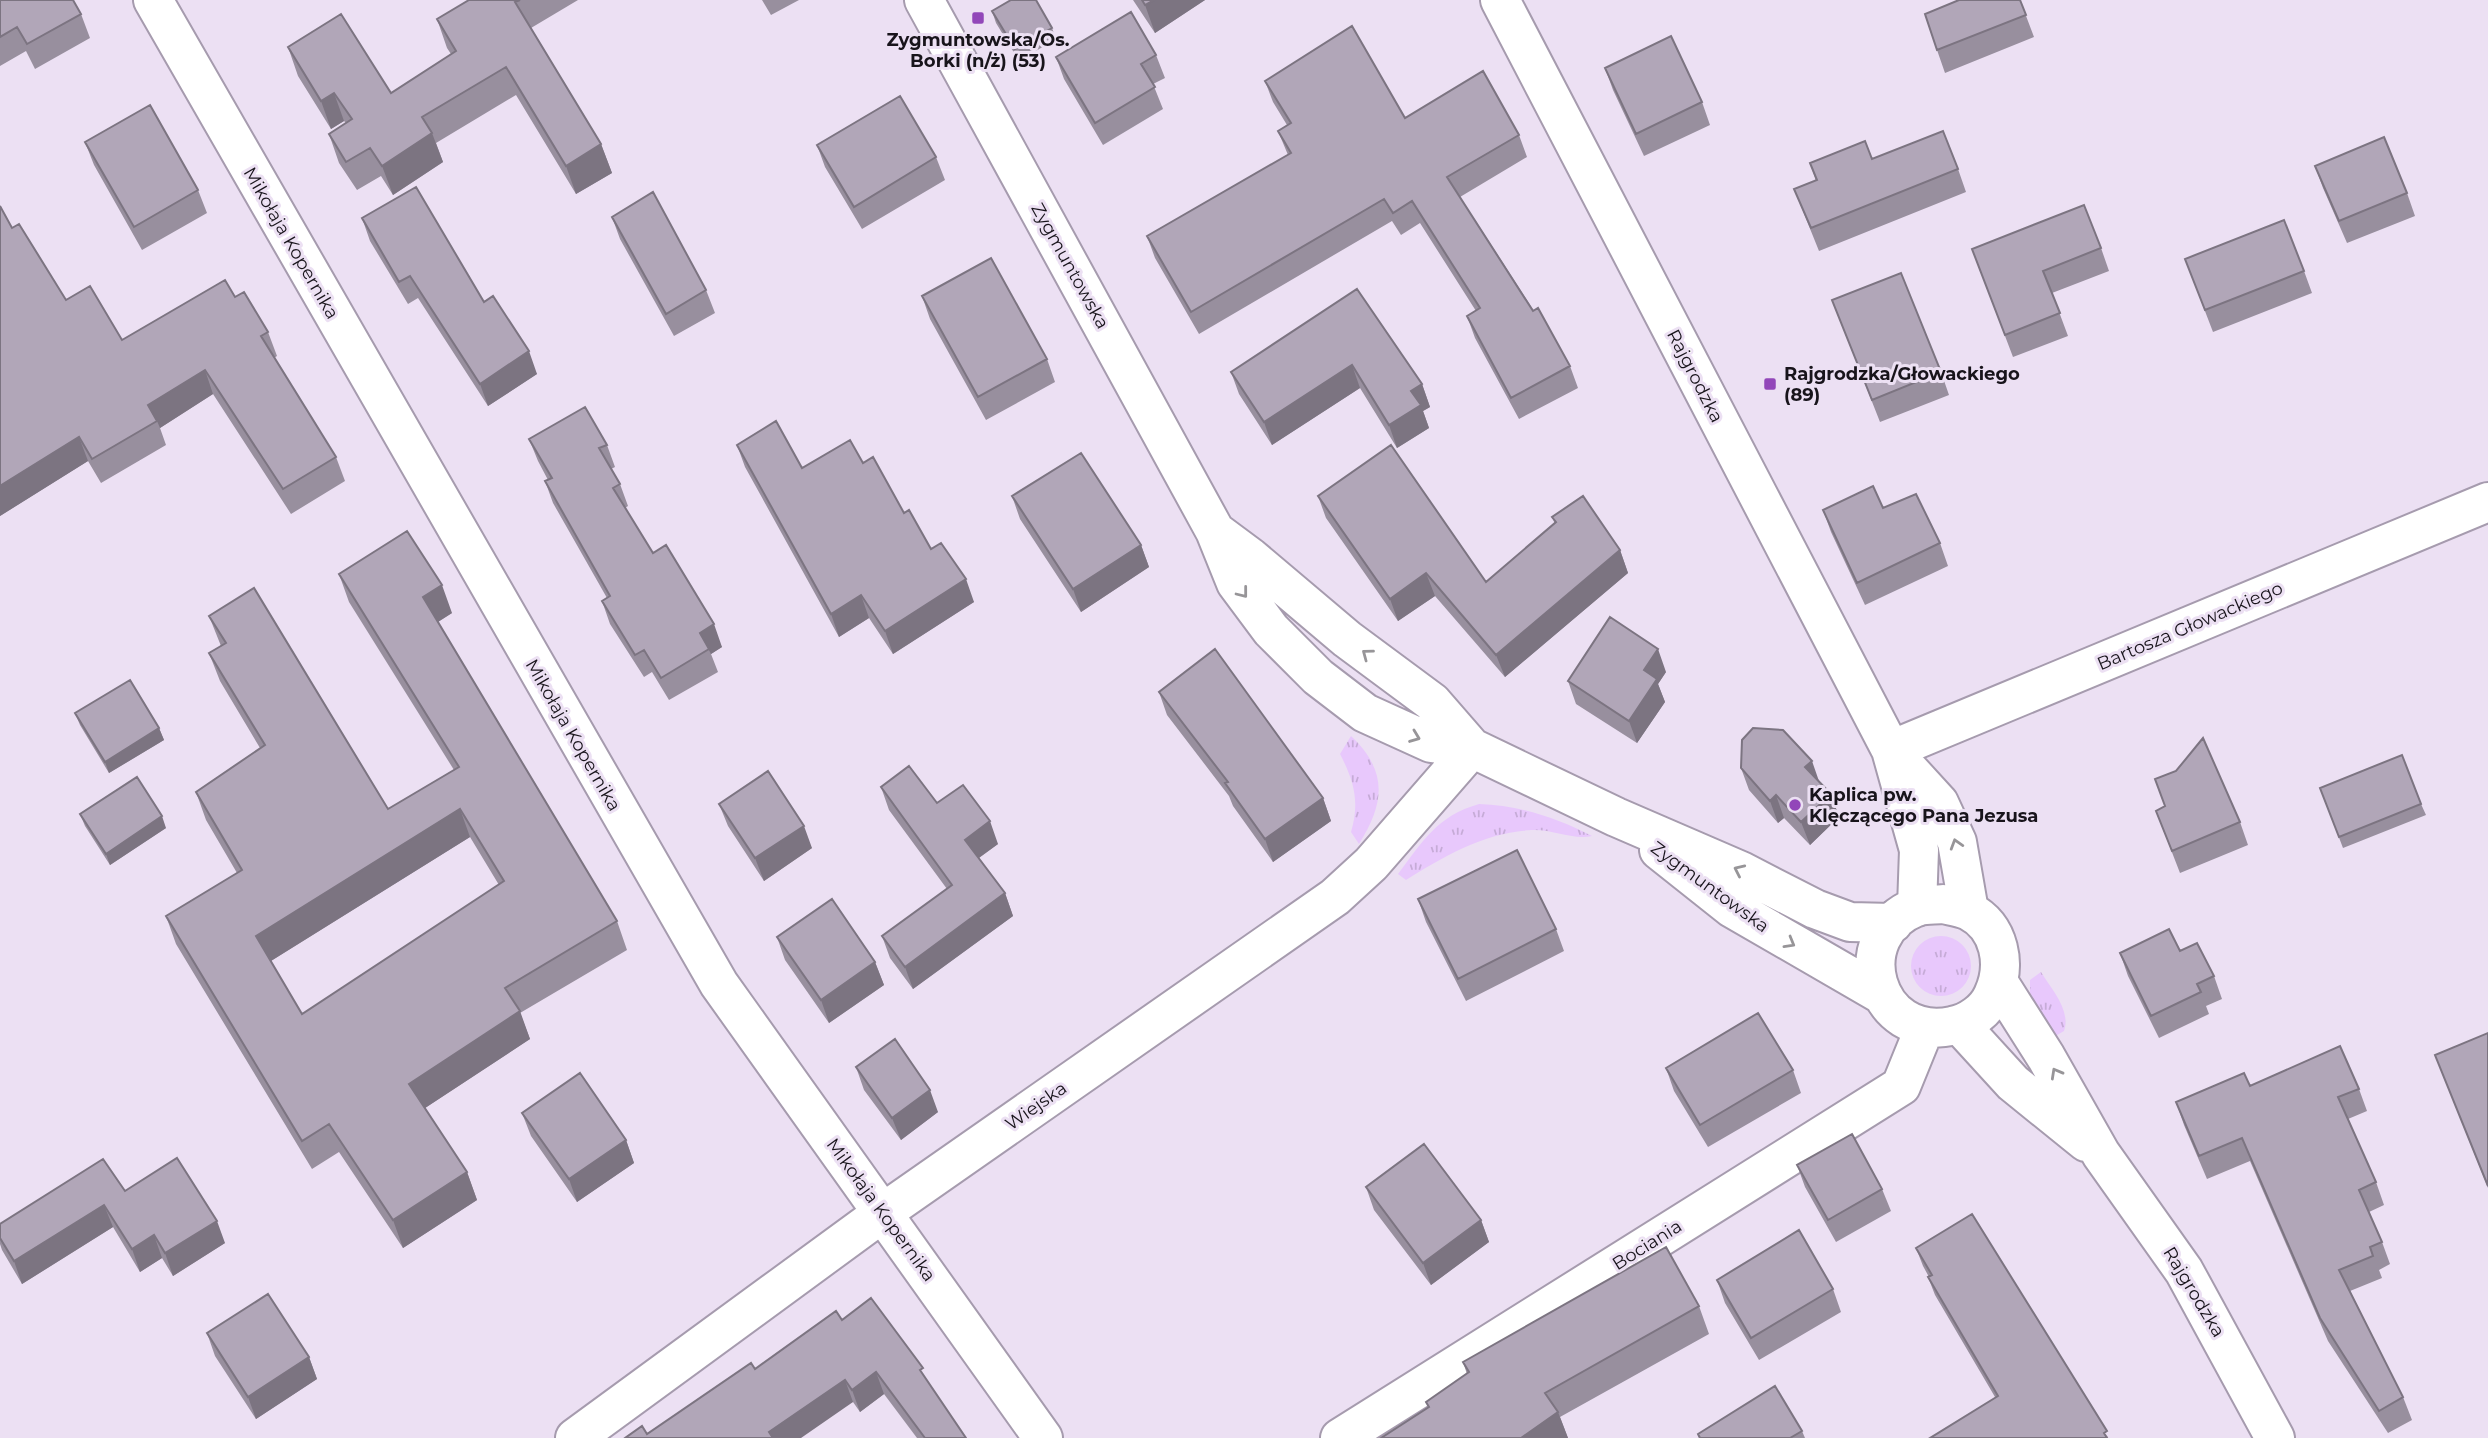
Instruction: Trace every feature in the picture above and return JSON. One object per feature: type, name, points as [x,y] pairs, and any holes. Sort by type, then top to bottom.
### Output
[{"type":"street","name":"Mikołaja Kopernika","points":[[153,0],[719,984],[881,1214],[918,1259],[1043,1438]]},
{"type":"street","name":"Zygmuntowska","points":[[924,0],[1215,531],[1347,639],[1432,702],[1472,748],[1838,918],[1850,922],[1905,915]]},
{"type":"street","name":"Rajgrodzka","points":[[1500,0],[1891,750],[1919,850],[1905,915]]},
{"type":"street","name":"Bartosza Głowackiego","points":[[1891,750],[2488,502]]},
{"type":"street","name":"Wiejska","points":[[575,1438],[881,1214],[1335,897],[1371,864],[1472,748]]},
{"type":"street","name":"Rajgrodzka","points":[[1891,750],[1939,803],[1957,842],[1969,911]]},
{"type":"street","name":"Zygmuntowska","points":[[1616,817],[1732,908],[1880,993]]},
{"type":"street","points":[[1943,904],[1969,911],[1985,923],[1996,942],[2001,962],[1998,983],[1991,1000],[1977,1015],[1943,1026],[1908,1021],[1880,993],[1876,957],[1882,939],[1905,915],[1943,904]]},
{"type":"street","name":"Rajgrodzka","points":[[1998,983],[2046,1057],[2101,1154],[2185,1271],[2275,1438]]},
{"type":"street","name":"Rajgrodzka","points":[[1943,1026],[2101,1154]]},
{"type":"street","name":"Bociania","points":[[1340,1438],[1901,1086],[1943,1026]]},
{"type":"green space","points":[[1351,736],[1372,762],[1379,788],[1374,815],[1359,844],[1351,832],[1355,811],[1354,792],[1340,754]]},
{"type":"green space","points":[[1479,804],[1509,807],[1537,814],[1592,836],[1577,837],[1540,830],[1498,835],[1435,862],[1406,880],[1398,874],[1432,831],[1452,815]]},
{"type":"green space","points":[[1935,936],[1947,936],[1966,949],[1971,966],[1969,978],[1958,991],[1947,996],[1935,996],[1916,983],[1911,972],[1911,960],[1924,941]]},
{"type":"green space","points":[[2041,972],[2065,1015],[2064,1031],[2052,1038],[2030,1001],[2030,980]]},
{"type":"building","points":[[0,0],[73,0],[81,14],[27,44],[17,27],[0,37]]},
{"type":"building","points":[[469,0],[520,0],[515,2],[601,144],[566,166],[506,67],[422,117],[432,133],[382,166],[370,148],[346,162],[329,134],[352,119],[334,93],[321,101],[288,47],[341,14],[391,93],[456,51],[437,19]]},
{"type":"building","points":[[1011,0],[1036,0],[1052,28],[1015,49],[992,11]]},
{"type":"building","points":[[1959,0],[2020,0],[2026,15],[1937,50],[1925,14]]},
{"type":"building","points":[[1131,12],[1156,55],[1141,64],[1155,87],[1095,123],[1056,57]]},
{"type":"building","points":[[1352,26],[1405,118],[1483,71],[1519,135],[1447,177],[1533,311],[1538,308],[1570,366],[1511,398],[1467,316],[1480,308],[1412,201],[1393,213],[1384,199],[1191,312],[1147,236],[1291,153],[1278,131],[1291,123],[1265,81]]},
{"type":"building","points":[[1671,36],[1702,102],[1636,134],[1605,68]]},
{"type":"building","points":[[900,96],[936,157],[854,207],[817,145]]},
{"type":"building","points":[[150,105],[198,190],[134,227],[85,142]]},
{"type":"building","points":[[1943,131],[1958,169],[1811,228],[1794,189],[1817,180],[1810,163],[1865,141],[1872,159]]},
{"type":"building","points":[[2384,137],[2407,193],[2339,221],[2315,166]]},
{"type":"building","points":[[416,187],[484,302],[493,296],[529,351],[480,384],[410,276],[399,282],[362,218]]},
{"type":"building","points":[[653,192],[706,290],[666,314],[612,217]]},
{"type":"building","points":[[2084,205],[2101,248],[2043,271],[2060,313],[2005,335],[1972,249]]},
{"type":"building","points":[[0,206],[12,228],[19,224],[66,300],[90,286],[122,340],[225,280],[235,297],[244,292],[268,332],[261,336],[336,457],[283,489],[205,370],[148,405],[157,421],[92,459],[79,437],[0,486]]},
{"type":"building","points":[[2284,220],[2304,271],[2205,310],[2185,259]]},
{"type":"building","points":[[991,258],[1047,359],[978,397],[922,296]]},
{"type":"building","points":[[1901,273],[1941,372],[1872,400],[1832,300]]},
{"type":"building","points":[[1357,289],[1422,384],[1411,391],[1421,405],[1389,425],[1352,365],[1264,422],[1231,372]]},
{"type":"building","points":[[585,407],[607,445],[599,448],[620,484],[613,488],[653,553],[666,545],[714,624],[700,633],[709,649],[661,678],[644,650],[635,655],[602,601],[610,596],[545,481],[552,478],[529,439]]},
{"type":"building","points":[[776,421],[802,468],[850,440],[863,463],[873,457],[904,513],[909,510],[931,549],[941,543],[966,579],[885,631],[861,595],[831,614],[737,445]]},
{"type":"building","points":[[1391,445],[1486,582],[1556,522],[1552,517],[1583,496],[1620,550],[1496,655],[1426,573],[1390,599],[1318,496]]},
{"type":"building","points":[[1081,453],[1141,545],[1073,589],[1012,496]]},
{"type":"building","points":[[1873,486],[1883,508],[1916,494],[1940,543],[1857,583],[1823,510]]},
{"type":"building","points":[[407,531],[442,585],[423,597],[617,921],[505,988],[520,1011],[409,1084],[467,1172],[393,1220],[329,1124],[302,1141],[166,916],[242,870],[196,792],[265,745],[209,653],[226,643],[209,616],[254,588],[388,809],[459,767],[339,574]],"holes":[[[460,809],[504,881],[302,1014],[256,936]]]},
{"type":"building","points":[[1610,617],[1658,649],[1644,670],[1657,679],[1629,721],[1568,681]]},
{"type":"building","points":[[1215,649],[1323,798],[1265,839],[1225,783],[1228,782],[1159,692]]},
{"type":"building","points":[[130,680],[159,728],[105,762],[75,713]]},
{"type":"building","name":"Kaplica pw. Klęczącego Pana Jezusa","points":[[1753,728],[1783,730],[1812,761],[1805,767],[1831,794],[1801,822],[1776,795],[1770,801],[1741,768],[1742,740]]},
{"type":"building","points":[[2203,738],[2240,822],[2172,851],[2156,811],[2165,806],[2155,779],[2176,771]]},
{"type":"building","points":[[2402,755],[2421,804],[2339,837],[2320,788]]},
{"type":"building","points":[[909,766],[937,803],[963,785],[990,821],[965,840],[1005,893],[905,967],[882,936],[952,885],[881,787]]},
{"type":"building","points":[[768,771],[804,826],[755,858],[719,804]]},
{"type":"building","points":[[137,777],[162,816],[106,854],[80,814]]},
{"type":"building","points":[[1517,850],[1556,929],[1458,979],[1418,899]]},
{"type":"building","points":[[832,899],[875,962],[821,1000],[777,937]]},
{"type":"building","points":[[2169,929],[2180,951],[2197,943],[2214,976],[2197,984],[2201,992],[2151,1016],[2120,953]]},
{"type":"building","points":[[1758,1013],[1793,1070],[1700,1125],[1666,1068]]},
{"type":"building","points":[[2488,1033],[2488,1186],[2435,1055]]},
{"type":"building","points":[[895,1039],[930,1090],[892,1118],[856,1067]]},
{"type":"building","points":[[2340,1046],[2359,1089],[2338,1097],[2376,1182],[2359,1190],[2382,1242],[2370,1247],[2373,1256],[2339,1270],[2403,1397],[2379,1411],[2320,1318],[2242,1138],[2199,1156],[2176,1102],[2244,1073],[2250,1086]]},
{"type":"building","points":[[580,1073],[626,1140],[569,1179],[522,1113]]},
{"type":"building","points":[[1852,1134],[1882,1189],[1828,1220],[1797,1165]]},
{"type":"building","points":[[1424,1144],[1481,1220],[1423,1263],[1366,1187]]},
{"type":"building","points":[[177,1158],[217,1221],[165,1253],[154,1235],[132,1249],[104,1205],[14,1261],[0,1238],[0,1224],[103,1159],[125,1191]]},
{"type":"building","points":[[1972,1214],[2107,1431],[2104,1433],[2107,1438],[1930,1438],[1998,1396],[1928,1277],[1932,1275],[1916,1248]]},
{"type":"building","points":[[1799,1230],[1833,1289],[1751,1338],[1717,1280]]},
{"type":"building","points":[[1666,1247],[1699,1306],[1545,1393],[1558,1412],[1521,1438],[1381,1438],[1429,1407],[1426,1402],[1469,1372],[1463,1362]]},
{"type":"building","points":[[268,1294],[309,1357],[248,1397],[207,1333]]},
{"type":"building","points":[[871,1298],[923,1368],[920,1370],[966,1438],[925,1438],[876,1372],[852,1390],[845,1380],[769,1432],[773,1438],[625,1438],[642,1426],[647,1434],[751,1363],[755,1369],[836,1311],[842,1320]]},
{"type":"building","points":[[1775,1386],[1802,1431],[1790,1438],[1700,1438],[1698,1434]]},
{"type":"place","name":"Zygmuntowska/Os. Borki (n/ż) (53)","points":[[978,18]]},
{"type":"place","name":"Rajgrodzka/Głowackiego (89)","points":[[1770,384]]},
{"type":"place","name":"Kaplica pw. Klęczącego Pana Jezusa","points":[[1795,805]]}]
